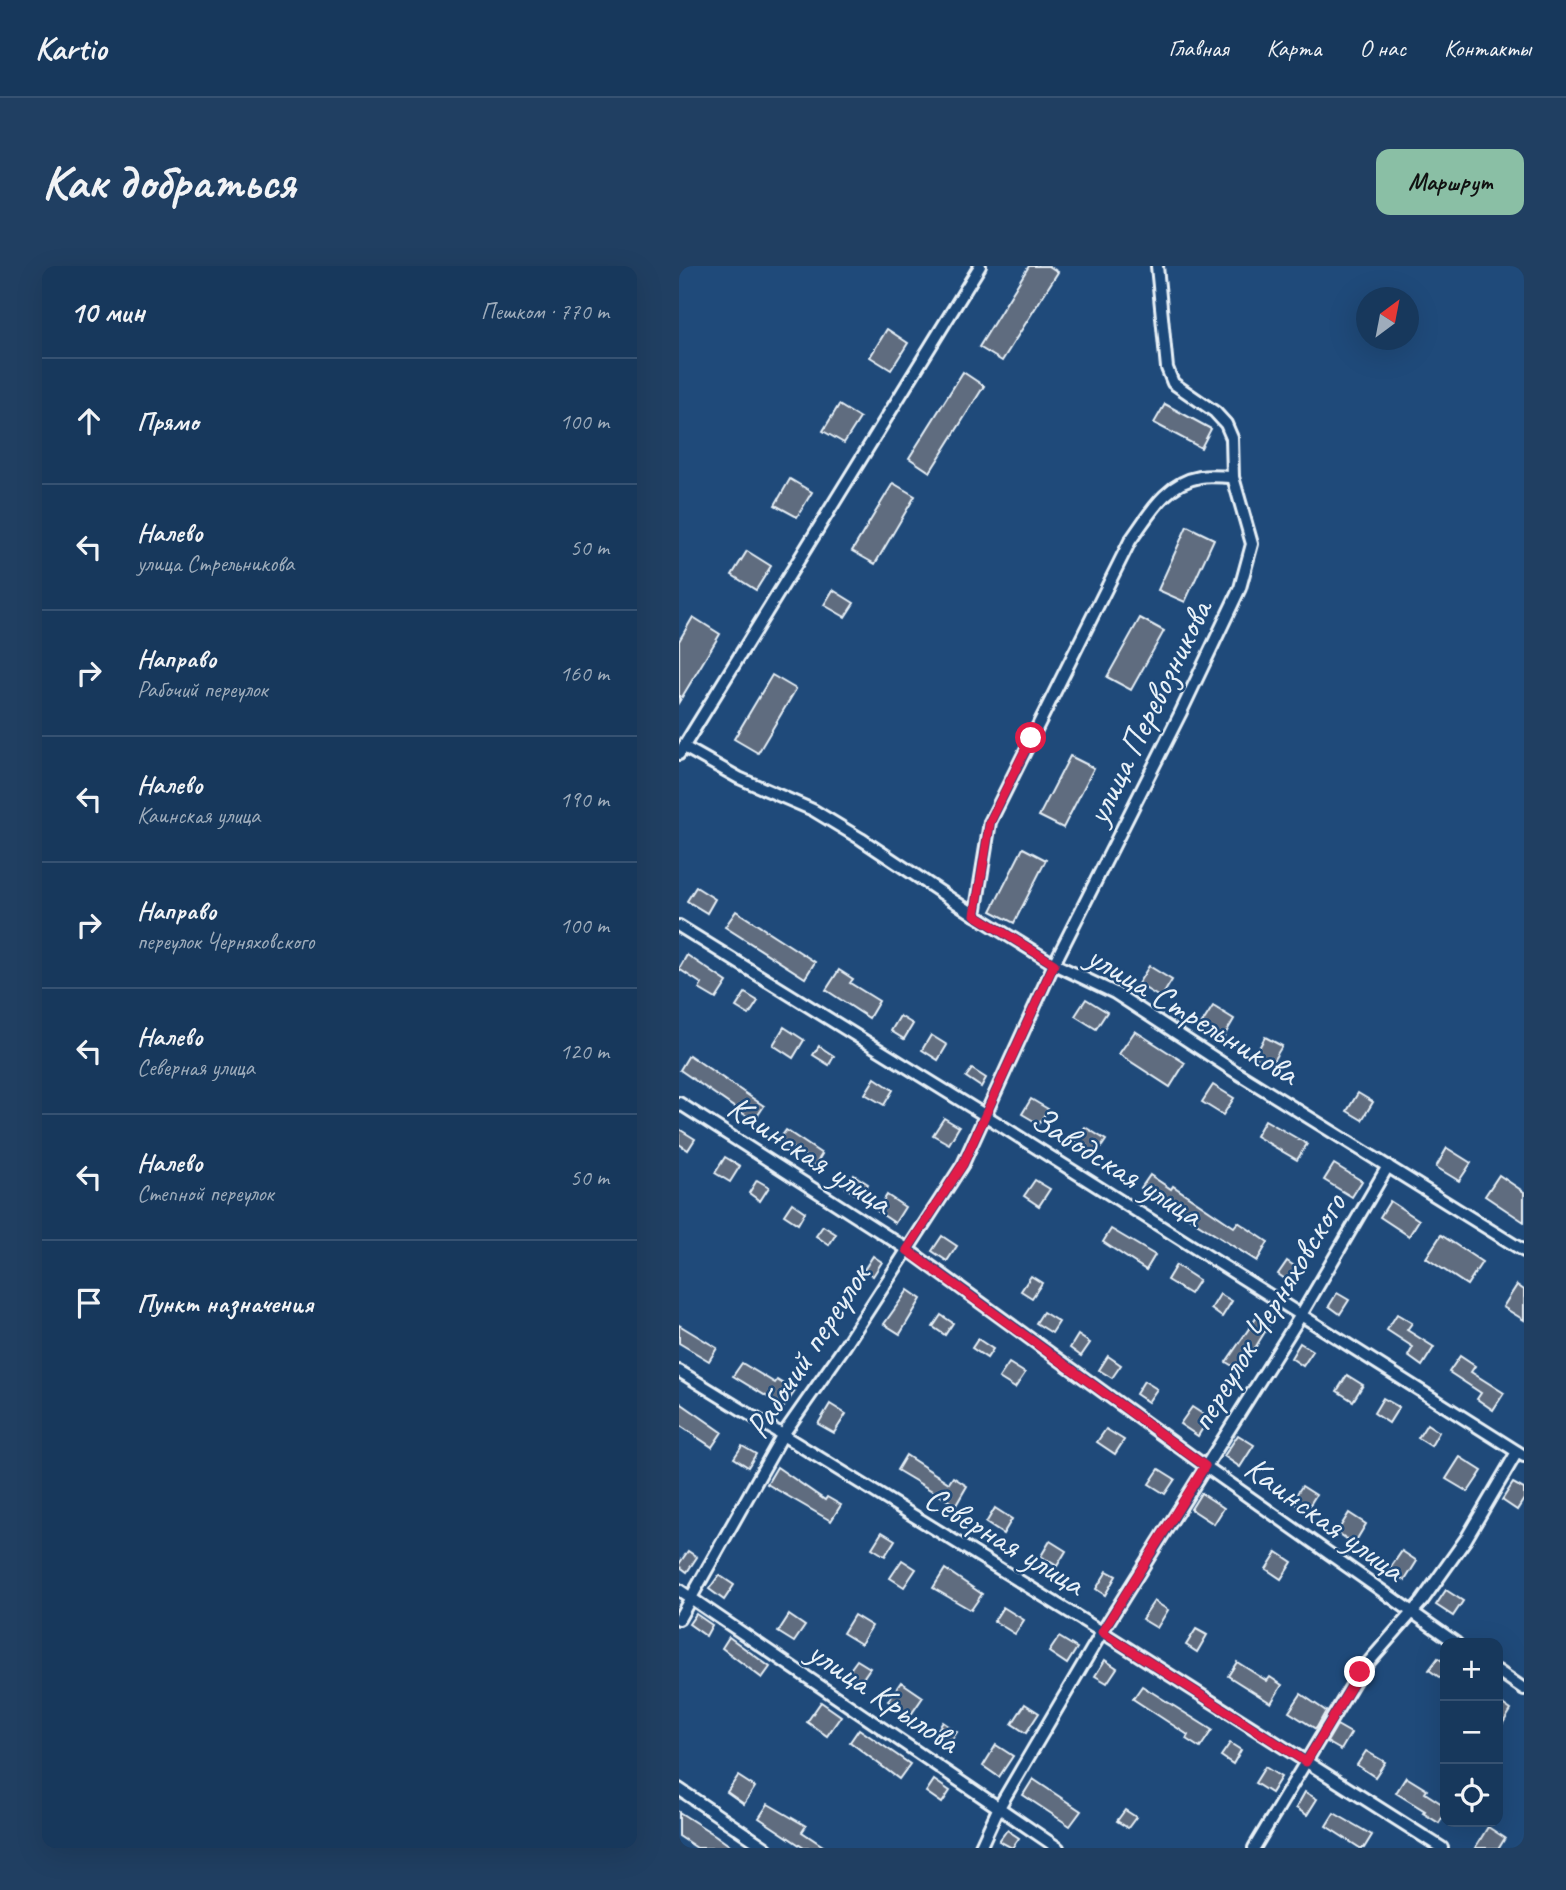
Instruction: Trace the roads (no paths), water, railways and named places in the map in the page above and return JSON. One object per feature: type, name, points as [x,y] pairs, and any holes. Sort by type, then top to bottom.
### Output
[{"type":"street","points":[[681,751],[980,266]]},
{"type":"street","name":"улица Перевозникова","points":[[1054,964],[1241,588],[1252,544],[1233,477],[1232,438],[1226,424],[1215,412],[1173,383],[1167,368],[1157,266]]},
{"type":"street","points":[[975,915],[990,822],[1130,541],[1159,500],[1175,485],[1201,477],[1233,477]]},
{"type":"street","name":"улица Стрельникова","points":[[681,751],[813,810],[975,915],[1054,964],[1115,993],[1242,1076],[1524,1251]]},
{"type":"street","name":"Заводская улица","points":[[679,926],[986,1116],[1520,1454]]},
{"type":"street","name":"Рабочий переулок","points":[[679,1619],[782,1436],[845,1346],[963,1164],[1054,964]]},
{"type":"street","name":"Каинская улица","points":[[679,1103],[907,1250],[1448,1638]]},
{"type":"street","name":"переулок Черняховского","points":[[980,1848],[998,1809],[1102,1632],[1301,1315],[1388,1166]]},
{"type":"street","name":"Северная улица","points":[[679,1371],[1102,1632],[1442,1848]]},
{"type":"street","points":[[1254,1848],[1360,1672],[1422,1601],[1466,1539],[1520,1454]]},
{"type":"street","name":"улица Крылова","points":[[679,1590],[1058,1848]]},
{"type":"street","points":[[1503,1674],[1524,1689]]},
{"type":"street","points":[[679,1789],[766,1848]]}]
